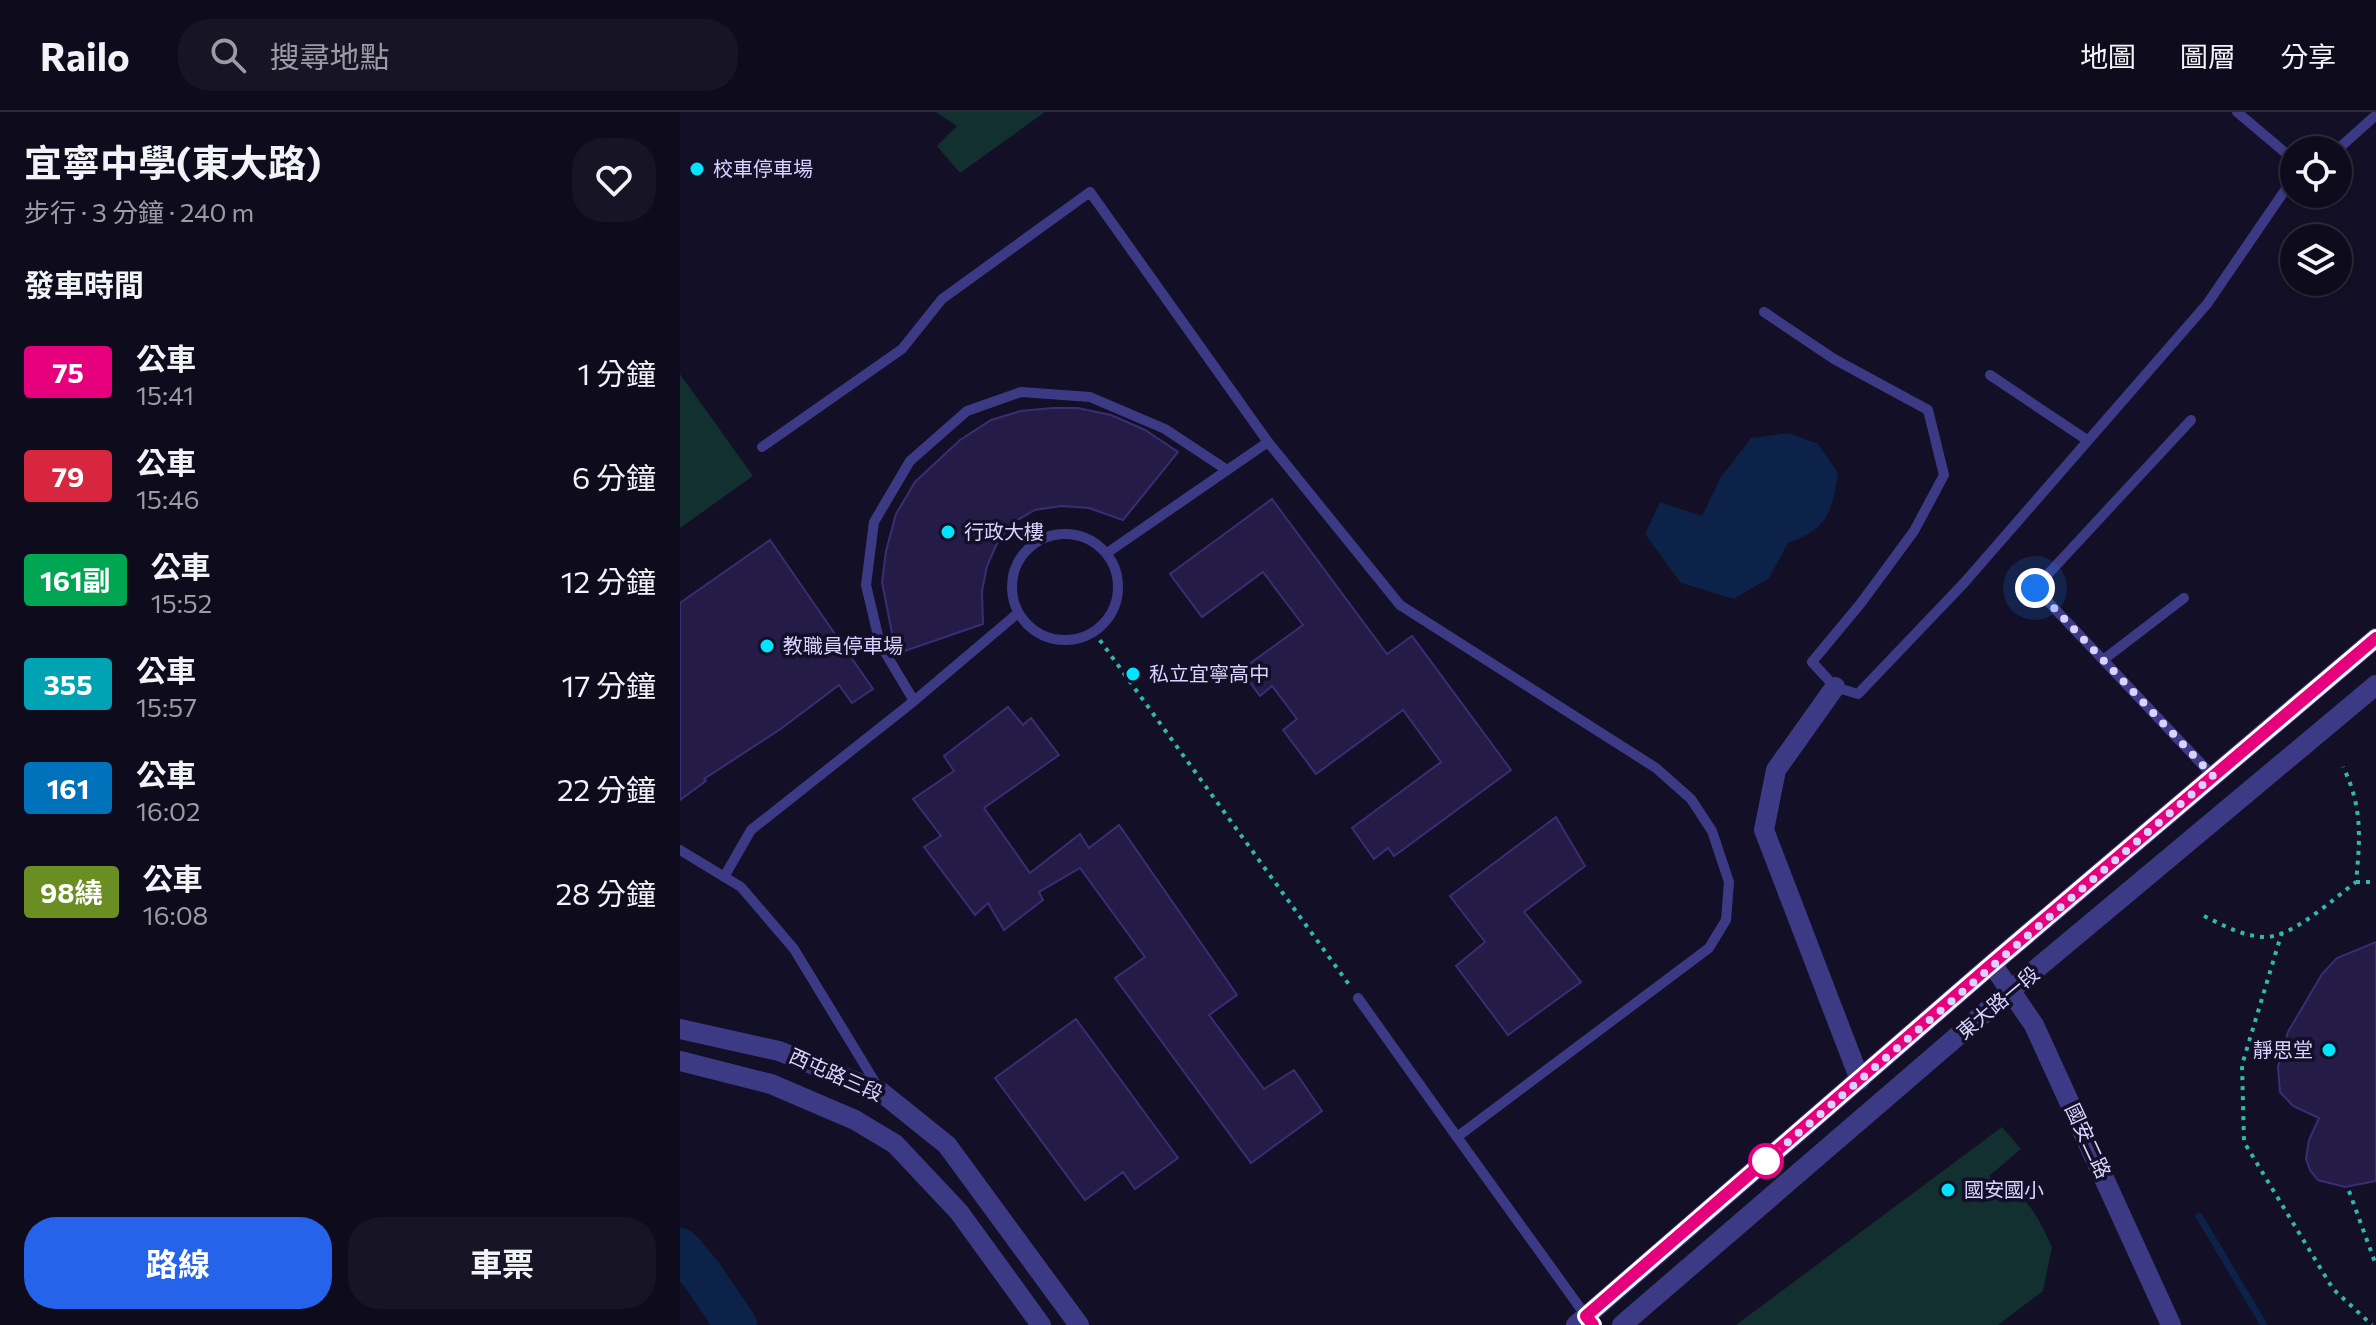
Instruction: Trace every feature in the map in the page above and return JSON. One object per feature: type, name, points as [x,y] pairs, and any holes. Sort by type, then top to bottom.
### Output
[{"type":"street","name":"東大路一段","points":[[1585,1322],[1992,964],[2376,638]]},
{"type":"street","name":"東大路一段","points":[[1622,1325],[2011,990],[2376,685]]},
{"type":"street","points":[[1835,687],[1776,770],[1764,830],[1860,1080]]},
{"type":"street","name":"國安二路","points":[[1992,964],[2034,1025],[2171,1325]]},
{"type":"street","name":"西屯路三段","points":[[680,1029],[779,1051],[881,1092],[947,1145],[1079,1325]]},
{"type":"street","name":"西屯路三段","points":[[680,1061],[771,1084],[855,1120],[895,1144],[959,1212],[1041,1325]]},
{"type":"lane","points":[[2237,112],[2280,148]]},
{"type":"lane","points":[[2352,137],[2376,115]]},
{"type":"lane","points":[[762,447],[902,349],[942,299],[1090,192],[1268,442],[1400,605],[1656,768],[1691,799],[1712,831],[1729,882],[1726,920],[1709,948],[1457,1137]]},
{"type":"lane","points":[[1764,312],[1834,359],[1928,410],[1944,475],[1914,531],[1861,603],[1812,662],[1835,687],[1858,694],[1964,583],[2207,304],[2280,197]]},
{"type":"lane","points":[[1990,375],[2087,440]]},
{"type":"lane","points":[[914,701],[880,644],[866,585],[874,522],[910,461],[967,411],[1021,392],[1090,397],[1165,429],[1227,470]]},
{"type":"lane","points":[[2191,420],[2035,588],[2213,776]]},
{"type":"lane","points":[[1107,553],[1268,442]]},
{"type":"lane","points":[[1049,535],[1081,535],[1107,553],[1118,581],[1118,595],[1105,622],[1094,632],[1066,640],[1052,639],[1026,624],[1012,598],[1011,582],[1015,566],[1035,542],[1049,535]]},
{"type":"lane","points":[[2103,660],[2184,598]]},
{"type":"lane","points":[[724,877],[751,830],[914,701],[1018,613]]},
{"type":"lane","points":[[680,850],[741,887],[794,949],[881,1092]]},
{"type":"lane","points":[[1358,998],[1585,1322]]},
{"type":"path","points":[[1094,632],[1358,998]]},
{"type":"path","points":[[2343,767],[2352,785],[2361,830],[2356,882]]},
{"type":"path","points":[[2204,916],[2233,931],[2266,938],[2294,928],[2356,882],[2376,882]]},
{"type":"path","points":[[2282,932],[2242,1065],[2244,1142],[2333,1289],[2372,1325]]},
{"type":"path","points":[[2349,1191],[2376,1265]]},
{"type":"green space","points":[[936,112],[1045,112],[960,173],[937,146],[957,126]]},
{"type":"green space","points":[[680,374],[753,476],[680,528]]},
{"type":"green space","points":[[2002,1127],[2021,1149],[1989,1176],[2021,1196],[2052,1247],[2043,1291],[1998,1325],[1736,1325]]},
{"type":"water","points":[[1789,433],[1818,444],[1838,473],[1826,517],[1812,532],[1788,543],[1769,578],[1734,599],[1681,583],[1645,534],[1660,502],[1702,516],[1721,477],[1751,438]]},
{"type":"building","name":"行政大樓","points":[[1078,408],[1111,415],[1145,430],[1178,452],[1123,520],[1089,508],[1061,506],[1035,510],[1014,522],[998,541],[987,566],[982,591],[983,624],[896,654],[882,582],[896,514],[915,482],[960,440],[991,420],[1021,411]]},
{"type":"building","points":[[1272,499],[1387,654],[1412,636],[1511,770],[1394,856],[1388,848],[1374,859],[1352,828],[1441,762],[1403,710],[1316,774],[1283,730],[1297,719],[1272,686],[1260,696],[1241,670],[1303,625],[1263,572],[1202,617],[1170,574]]},
{"type":"building","name":"教職員停車場","points":[[770,540],[873,689],[852,703],[839,685],[782,728],[704,779],[706,781],[680,800],[680,603]]},
{"type":"building","points":[[1008,707],[1023,725],[1031,718],[1059,755],[984,808],[1030,873],[1080,834],[1089,848],[1119,825],[1237,995],[1209,1015],[1264,1089],[1294,1070],[1322,1111],[1251,1163],[1115,978],[1145,957],[1080,868],[1039,892],[1043,900],[1004,930],[988,903],[975,915],[924,847],[941,836],[913,799],[954,771],[944,756]]},
{"type":"building","points":[[1556,817],[1585,866],[1524,912],[1581,982],[1508,1035],[1456,966],[1485,942],[1450,896]]},
{"type":"building","name":"靜思堂","points":[[2376,942],[2376,1181],[2345,1187],[2318,1180],[2310,1170],[2306,1159],[2309,1140],[2319,1118],[2293,1106],[2280,1092],[2278,1067],[2288,1032],[2322,974],[2337,958]]},
{"type":"building","points":[[1076,1019],[1178,1158],[1135,1189],[1123,1172],[1085,1200],[995,1078]]},
{"type":"waterway","points":[[2199,1216],[2264,1325]]},
{"type":"waterway","points":[[680,1249],[736,1325]]},
{"type":"bus line","name":"75","points":[[1593,1325],[1586,1316],[1992,964],[2376,638]]},
{"type":"place","name":"校車停車場","points":[[697,169]]},
{"type":"place","name":"行政大樓","points":[[948,532]]},
{"type":"place","name":"教職員停車場","points":[[767,646]]},
{"type":"place","name":"私立宜寧高中","points":[[1133,674]]},
{"type":"place","name":"靜思堂","points":[[2329,1050]]},
{"type":"place","name":"國安國小","points":[[1948,1190]]},
{"type":"route","points":[[1766,1161],[2213,776],[2035,588]]}]
